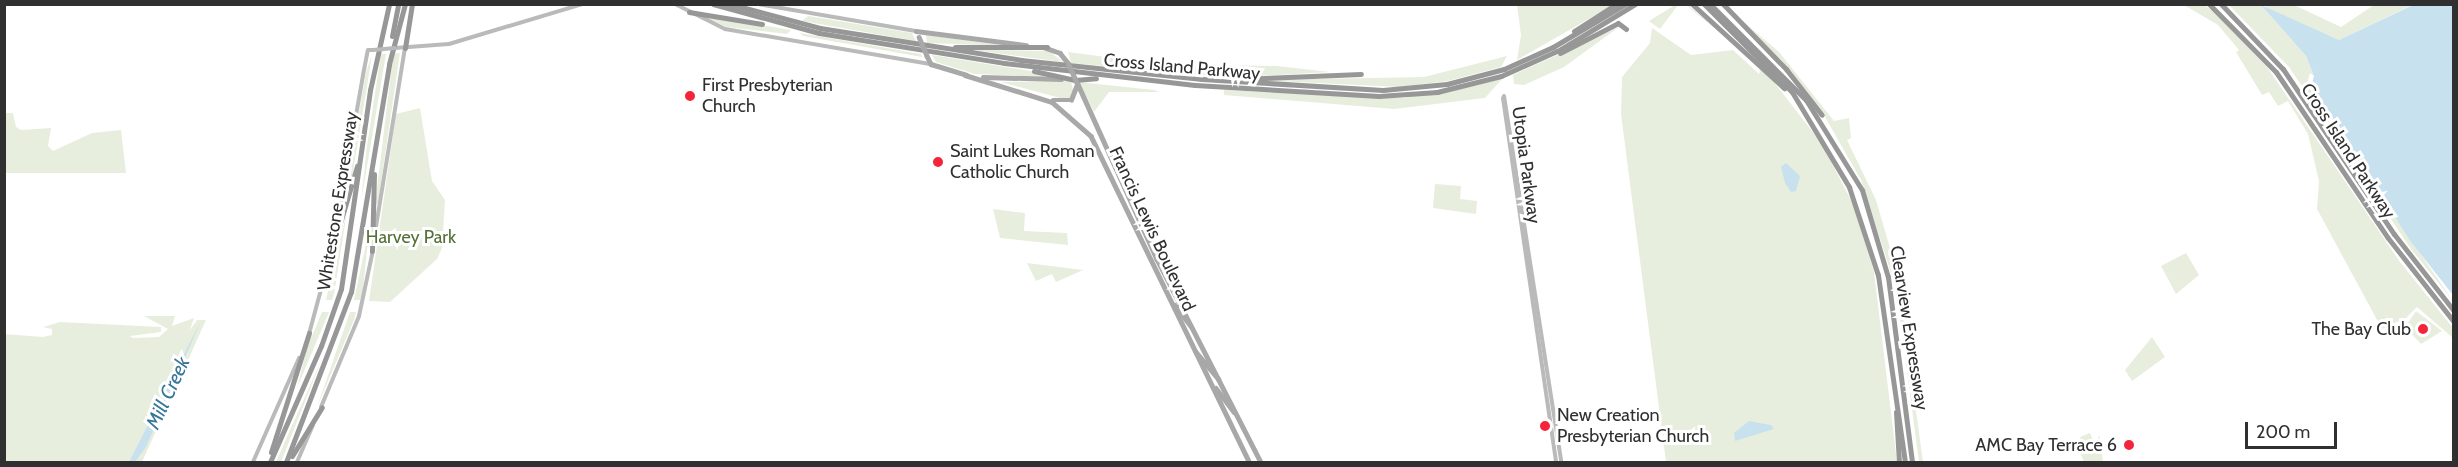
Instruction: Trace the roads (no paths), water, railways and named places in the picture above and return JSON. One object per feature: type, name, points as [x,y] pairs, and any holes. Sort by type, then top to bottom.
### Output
[{"type":"highway","name":"Whitestone Expressway","points":[[269,462],[339,294],[365,129],[389,4]]},
{"type":"highway","points":[[390,59],[398,4]]},
{"type":"highway","name":"Whitestone Expressway","points":[[288,462],[351,292],[390,59],[405,4]]},
{"type":"highway","points":[[405,48],[412,4]]},
{"type":"highway","name":"Cross Island Parkway","points":[[713,4],[808,31],[1004,63],[1156,81],[1405,95],[1463,87],[1516,70],[1635,4]]},
{"type":"highway","name":"Cross Island Parkway","points":[[730,4],[800,23],[915,44],[1213,80],[1415,88],[1473,78],[1539,54],[1625,4]]},
{"type":"highway","points":[[1539,54],[1616,4]]},
{"type":"highway","points":[[1692,4],[1797,102]]},
{"type":"highway","name":"Clearview Expressway","points":[[1704,4],[1774,71],[1832,153],[1858,208],[1878,275],[1905,462]]},
{"type":"highway","name":"Clearview Expressway","points":[[1710,4],[1795,87],[1847,159],[1876,227],[1892,302],[1914,462]]},
{"type":"highway","points":[[1721,4],[1801,87],[1847,159]]},
{"type":"highway","name":"Cross Island Parkway","points":[[2209,4],[2276,72],[2388,238],[2454,322]]},
{"type":"highway","name":"Cross Island Parkway","points":[[2221,4],[2294,83],[2394,234],[2454,311]]},
{"type":"highway","points":[[689,12],[808,31]]},
{"type":"highway","points":[[1516,70],[1618,23],[1626,29]]},
{"type":"highway","points":[[915,44],[1047,47]]},
{"type":"highway","points":[[1004,63],[1076,81],[1156,81]]},
{"type":"highway","points":[[1213,80],[1361,74]]},
{"type":"highway","points":[[332,250],[365,129]]},
{"type":"highway","points":[[372,250],[374,161]]},
{"type":"highway","points":[[269,462],[309,333]]},
{"type":"highway","points":[[1890,350],[1899,462]]},
{"type":"highway","points":[[288,462],[322,407]]},
{"type":"main road","points":[[253,462],[309,333],[332,250],[368,50],[449,44],[582,4]]},
{"type":"main road","points":[[675,4],[725,29],[931,64],[965,75],[1076,81],[1074,96],[1066,102],[1033,94]]},
{"type":"main road","points":[[758,4],[916,31],[1047,47]]},
{"type":"main road","points":[[781,9],[791,4]]},
{"type":"main road","points":[[916,31],[931,64]]},
{"type":"main road","name":"Francis Lewis Boulevard","points":[[1047,47],[1068,63],[1191,326],[1261,462]]},
{"type":"main road","points":[[297,462],[359,316],[405,48]]},
{"type":"main road","name":"Francis Lewis Boulevard","points":[[965,75],[1033,94],[1070,113],[1096,143],[1249,462]]},
{"type":"main road","name":"Utopia Parkway","points":[[1556,462],[1504,96],[1561,462]]},
{"type":"main road","points":[[1168,296],[1191,326]]},
{"type":"main road","points":[[1192,346],[1219,379]]},
{"type":"main road","points":[[1211,384],[1235,413]]},
{"type":"water","points":[[2261,5],[2339,40],[2413,5],[2453,5],[2453,295],[2411,242],[2311,87],[2314,76],[2306,56]]},
{"type":"water","points":[[1786,163],[1800,176],[1796,191],[1791,192],[1785,183],[1781,167]]},
{"type":"water","name":"Mill Creek","points":[[201,321],[146,447],[135,462],[129,462]]},
{"type":"water","points":[[1749,421],[1771,425],[1774,429],[1735,441],[1734,433]]},
{"type":"place","name":"First Presbyterian Church","points":[[690,96]]},
{"type":"place","name":"Saint Lukes Roman Catholic Church","points":[[938,162]]},
{"type":"place","name":"The Bay Club","points":[[2423,329]]},
{"type":"place","name":"New Creation Presbyterian Church","points":[[1545,426]]},
{"type":"place","name":"AMC Bay Terrace 6","points":[[2129,445]]},
{"type":"park label","name":"Harvey Park","points":[[411,237]]}]
